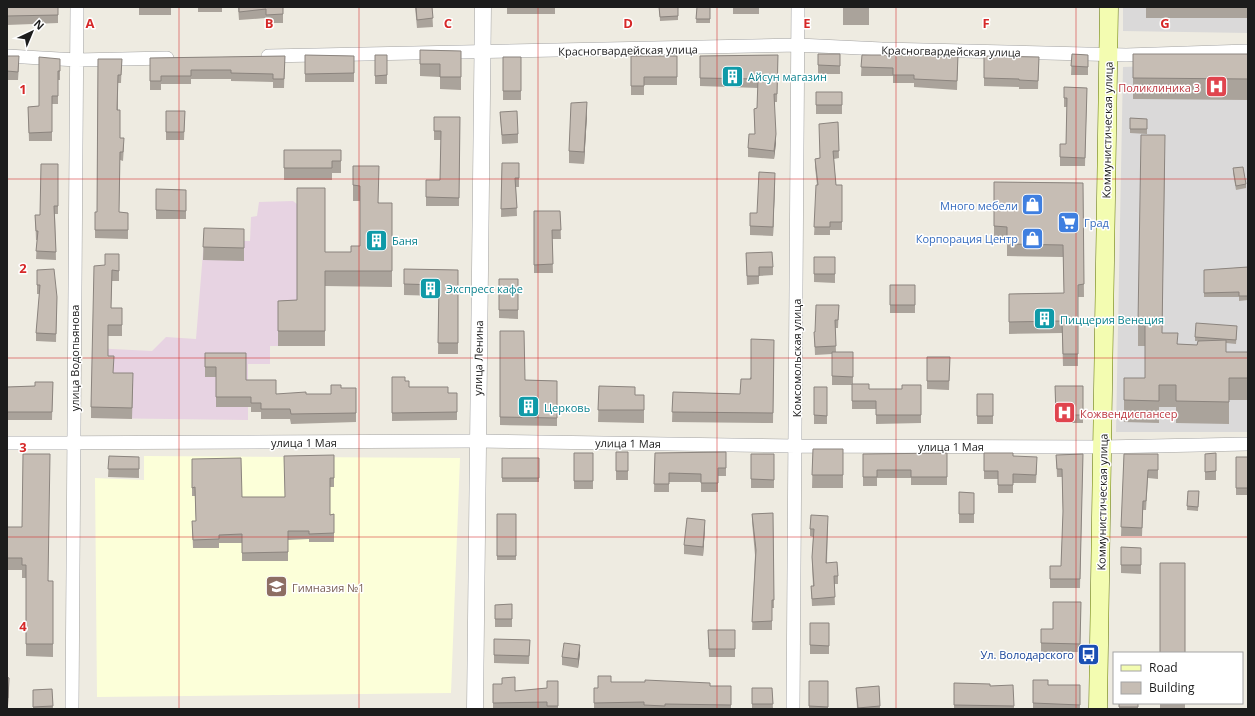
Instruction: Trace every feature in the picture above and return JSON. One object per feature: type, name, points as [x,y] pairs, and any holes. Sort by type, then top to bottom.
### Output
[{"type":"main road","name":"Коммунистическая улица","points":[[1098,709],[1109,7]]},
{"type":"street","name":"улица Водопьянова","points":[[72,709],[77,7]]},
{"type":"street","name":"улица Ленина","points":[[475,709],[483,7]]},
{"type":"street","name":"Комсомольская улица","points":[[793,709],[798,7]]},
{"type":"street","name":"Красногвардейская улица","points":[[252,57],[798,45],[882,50],[1108,54],[1248,51]]},
{"type":"street","points":[[7,56],[77,60],[180,58]]},
{"type":"street","name":"улица 1 Мая","points":[[7,443],[74,444],[477,441],[795,446],[1103,447],[1248,444]]},
{"type":"shaded area","points":[[1123,7],[1248,7],[1248,33],[1123,31]]},
{"type":"shaded area","points":[[1248,63],[1248,432],[1116,432],[1123,67]]},
{"type":"shaded area","points":[[293,201],[297,204],[325,203],[325,346],[270,346],[270,364],[248,364],[248,420],[91,418],[92,348],[152,351],[166,337],[196,339],[204,240],[250,241],[251,217],[257,216],[259,202]]},
{"type":"shaded area","name":"Гимназия №1","points":[[144,456],[460,458],[451,693],[97,697],[95,478],[144,480]]},
{"type":"building","points":[[7,7],[58,7],[58,15],[7,16]]},
{"type":"building","points":[[239,7],[283,7],[283,14],[266,15],[266,9],[239,12]]},
{"type":"building","points":[[416,7],[432,7],[433,18],[417,20]]},
{"type":"building","points":[[659,7],[678,7],[678,16],[660,17]]},
{"type":"building","points":[[697,7],[710,7],[710,19],[696,19]]},
{"type":"building","points":[[420,50],[461,51],[461,77],[440,77],[440,64],[420,64]]},
{"type":"building","points":[[818,54],[840,54],[840,66],[818,65]]},
{"type":"building","points":[[1072,54],[1088,55],[1088,67],[1071,66]]},
{"type":"building","points":[[1133,54],[1248,54],[1248,79],[1133,78]]},
{"type":"building","points":[[305,55],[354,56],[354,73],[305,74]]},
{"type":"building","points":[[375,55],[387,55],[387,75],[375,76]]},
{"type":"building","points":[[778,55],[777,94],[774,94],[776,134],[774,151],[748,148],[749,134],[755,134],[754,109],[757,108],[758,79],[700,78],[700,56]]},
{"type":"building","points":[[862,55],[958,55],[957,81],[914,79],[914,75],[893,75],[893,68],[861,67]]},
{"type":"building","points":[[7,56],[19,56],[18,72],[7,71]]},
{"type":"building","points":[[285,56],[284,79],[273,79],[273,74],[231,73],[231,70],[191,70],[191,76],[161,76],[161,81],[150,81],[150,58]]},
{"type":"building","points":[[631,56],[677,56],[677,77],[644,77],[644,86],[631,86]]},
{"type":"building","points":[[984,56],[1039,57],[1038,81],[984,78]]},
{"type":"building","points":[[39,57],[60,59],[60,71],[58,71],[58,96],[52,96],[52,132],[29,133],[28,107],[39,106]]},
{"type":"building","points":[[503,57],[521,57],[521,91],[503,91]]},
{"type":"building","points":[[98,59],[122,59],[121,75],[118,75],[117,110],[120,110],[120,138],[124,138],[123,152],[120,152],[119,212],[128,213],[128,230],[95,230],[95,212],[97,212]]},
{"type":"building","points":[[1064,87],[1087,88],[1085,158],[1060,157],[1060,144],[1066,144],[1067,98],[1064,98]]},
{"type":"building","points":[[816,92],[842,92],[842,105],[816,105]]},
{"type":"building","points":[[587,102],[584,152],[569,151],[571,103]]},
{"type":"building","points":[[166,111],[185,111],[184,132],[166,132]]},
{"type":"building","points":[[517,111],[518,134],[502,135],[500,112]]},
{"type":"building","points":[[434,117],[460,117],[459,198],[426,197],[426,180],[440,180],[441,131],[434,131]]},
{"type":"building","points":[[1130,118],[1147,119],[1147,129],[1130,129]]},
{"type":"building","points":[[838,122],[839,151],[833,151],[836,185],[842,185],[842,222],[830,222],[830,227],[814,227],[816,185],[818,185],[815,159],[820,158],[819,124]]},
{"type":"building","points":[[1141,135],[1165,135],[1162,333],[1178,333],[1177,344],[1197,345],[1198,341],[1226,340],[1226,352],[1248,352],[1248,378],[1229,378],[1229,402],[1176,401],[1176,385],[1159,385],[1159,401],[1124,400],[1124,378],[1145,378],[1145,324],[1138,323]]},
{"type":"building","points":[[284,150],[341,150],[341,161],[332,161],[332,168],[284,168]]},
{"type":"building","points":[[502,163],[519,163],[519,178],[515,178],[517,208],[501,209]]},
{"type":"building","points":[[41,164],[58,164],[58,206],[54,206],[56,252],[36,251],[38,231],[36,231],[35,215],[40,215]]},
{"type":"building","points":[[353,166],[379,166],[378,203],[392,203],[392,271],[325,271],[325,331],[278,331],[278,301],[297,300],[297,188],[325,188],[325,252],[351,252],[351,246],[360,246],[360,186],[353,185]]},
{"type":"building","points":[[1243,167],[1246,184],[1236,186],[1233,168]]},
{"type":"building","points":[[759,172],[775,173],[773,227],[750,226],[750,213],[757,213]]},
{"type":"building","points":[[994,182],[1083,183],[1084,284],[1078,285],[1078,354],[1063,354],[1062,321],[1009,322],[1009,294],[1064,293],[1063,245],[1007,244],[1007,227],[994,226]]},
{"type":"building","points":[[156,189],[186,190],[186,211],[156,210]]},
{"type":"building","points":[[534,211],[560,211],[561,230],[552,230],[553,264],[534,265]]},
{"type":"building","points":[[204,228],[244,229],[244,248],[203,247]]},
{"type":"building","points":[[772,252],[773,267],[759,267],[759,276],[747,276],[746,253]]},
{"type":"building","points":[[105,254],[119,254],[119,271],[112,270],[111,308],[122,308],[122,325],[108,325],[108,356],[114,356],[113,373],[133,373],[132,408],[91,407],[94,266],[105,265]]},
{"type":"building","points":[[814,257],[835,257],[835,274],[814,274]]},
{"type":"building","points":[[1248,267],[1248,296],[1239,296],[1239,292],[1204,293],[1204,270]]},
{"type":"building","points":[[54,269],[57,297],[56,334],[36,333],[40,285],[37,285],[37,270]]},
{"type":"building","points":[[404,269],[458,270],[458,343],[438,343],[439,285],[404,284]]},
{"type":"building","points":[[499,279],[518,279],[518,310],[499,310]]},
{"type":"building","points":[[890,285],[915,285],[915,305],[890,305]]},
{"type":"building","points":[[816,305],[839,305],[838,320],[835,320],[836,346],[815,347],[814,332]]},
{"type":"building","points":[[1196,323],[1237,326],[1236,340],[1195,337]]},
{"type":"building","name":"Церковь","points":[[500,331],[524,331],[525,380],[557,381],[557,418],[500,417]]},
{"type":"building","points":[[751,339],[774,340],[773,413],[672,412],[673,392],[740,394],[741,379],[751,379]]},
{"type":"building","points":[[832,352],[853,352],[853,377],[832,376]]},
{"type":"building","points":[[205,353],[246,353],[246,380],[276,380],[276,394],[306,392],[306,394],[331,394],[331,385],[341,385],[341,388],[356,388],[356,413],[291,414],[290,409],[261,409],[261,403],[251,403],[251,397],[216,397],[216,367],[205,367]]},
{"type":"building","points":[[927,357],[950,357],[949,381],[927,381]]},
{"type":"building","points":[[392,377],[405,377],[405,381],[409,381],[409,387],[448,387],[448,393],[457,393],[457,412],[392,413]]},
{"type":"building","points":[[35,382],[53,382],[52,412],[7,412],[7,387],[35,386]]},
{"type":"building","points":[[852,384],[869,384],[869,389],[902,389],[902,385],[921,385],[921,415],[876,415],[876,401],[852,401]]},
{"type":"building","points":[[599,386],[635,387],[635,395],[644,395],[644,410],[598,410]]},
{"type":"building","name":"Кожвендиспансер","points":[[1055,386],[1083,386],[1083,415],[1056,415]]},
{"type":"building","points":[[814,387],[827,387],[827,416],[814,415]]},
{"type":"building","points":[[977,394],[993,394],[993,416],[977,416]]},
{"type":"building","points":[[813,449],[843,449],[843,475],[812,475]]},
{"type":"building","points":[[616,452],[628,452],[628,471],[616,471]]},
{"type":"building","points":[[726,452],[726,468],[718,468],[718,483],[701,483],[701,474],[669,473],[669,484],[654,484],[655,453]]},
{"type":"building","points":[[574,453],[593,453],[593,481],[574,481]]},
{"type":"building","points":[[947,453],[947,477],[911,477],[911,470],[877,470],[877,477],[863,477],[863,454]]},
{"type":"building","points":[[984,453],[1013,453],[1013,456],[1037,457],[1036,475],[1013,474],[1013,485],[998,485],[998,471],[984,471]]},
{"type":"building","points":[[1216,453],[1216,471],[1205,472],[1205,454]]},
{"type":"building","points":[[23,454],[50,454],[48,581],[53,581],[53,644],[26,644],[26,565],[22,565],[22,558],[7,558],[7,527],[22,527]]},
{"type":"building","points":[[751,454],[774,454],[774,480],[751,479]]},
{"type":"building","points":[[1083,454],[1080,579],[1050,579],[1050,566],[1061,566],[1063,511],[1062,469],[1057,469],[1056,455]]},
{"type":"building","points":[[1124,454],[1158,454],[1158,470],[1148,470],[1146,501],[1143,501],[1142,528],[1121,527]]},
{"type":"building","points":[[334,455],[334,478],[330,478],[330,515],[334,514],[334,533],[309,534],[309,531],[288,531],[288,552],[242,553],[242,534],[219,535],[219,539],[193,540],[192,521],[196,521],[195,487],[192,488],[192,459],[241,458],[242,497],[285,497],[284,456]]},
{"type":"building","points":[[109,456],[139,457],[139,469],[108,469]]},
{"type":"building","points":[[1236,457],[1248,457],[1248,488],[1236,488]]},
{"type":"building","points":[[502,458],[539,458],[539,478],[502,478]]},
{"type":"building","points":[[1188,491],[1199,491],[1198,507],[1187,506]]},
{"type":"building","points":[[959,492],[974,493],[974,514],[959,514]]},
{"type":"building","points":[[773,513],[774,600],[772,600],[772,621],[752,622],[756,550],[752,514]]},
{"type":"building","points":[[497,514],[516,514],[516,556],[497,556]]},
{"type":"building","points":[[811,515],[828,516],[826,563],[837,562],[838,576],[834,576],[835,597],[812,599],[811,586],[814,586],[812,557],[814,529],[810,529]]},
{"type":"building","points":[[687,518],[705,520],[703,547],[684,545]]},
{"type":"building","points":[[1121,547],[1141,548],[1141,565],[1121,565]]},
{"type":"building","points":[[1160,563],[1185,563],[1185,652],[1160,652]]},
{"type":"building","points":[[1053,602],[1081,602],[1080,644],[1041,643],[1041,629],[1053,629]]},
{"type":"building","points":[[512,604],[512,619],[495,619],[495,605]]},
{"type":"building","points":[[810,623],[829,623],[829,646],[810,645]]},
{"type":"building","points":[[708,630],[735,630],[735,649],[709,649]]},
{"type":"building","points":[[494,639],[530,640],[529,656],[494,655]]},
{"type":"building","points":[[564,643],[580,645],[578,659],[562,657]]},
{"type":"building","points":[[598,676],[611,676],[611,682],[645,682],[645,680],[710,683],[710,686],[731,686],[731,705],[665,704],[665,706],[644,705],[644,702],[594,703],[594,688],[598,688]]},
{"type":"building","points":[[7,677],[9,678],[8,698],[7,698]]},
{"type":"building","points":[[515,677],[515,691],[547,688],[547,681],[558,681],[558,706],[547,706],[547,702],[493,703],[493,684],[502,684],[502,678]]},
{"type":"building","points":[[1033,680],[1048,680],[1048,685],[1080,685],[1080,705],[1033,703]]},
{"type":"building","points":[[809,681],[828,681],[828,707],[809,706]]},
{"type":"building","points":[[954,683],[990,684],[990,686],[1013,685],[1014,706],[954,705]]},
{"type":"building","points":[[879,686],[880,706],[858,708],[856,688]]},
{"type":"building","points":[[752,688],[772,688],[773,704],[752,704]]},
{"type":"building","points":[[52,689],[53,706],[33,707],[33,690]]},
{"type":"building","points":[[1119,704],[1138,704],[1138,707],[1119,707]]},
{"type":"place","name":"Айсун магазин","points":[[732,76]]},
{"type":"place","name":"Поликлиника 3","points":[[1216,87]]},
{"type":"place","name":"Много мебели","points":[[1033,205]]},
{"type":"place","name":"Град","points":[[1068,222]]},
{"type":"place","name":"Корпорация Центр","points":[[1033,238]]},
{"type":"place","name":"Баня","points":[[376,240]]},
{"type":"place","name":"Экспресс кафе","points":[[431,288]]},
{"type":"place","name":"Пиццерия Венеция","points":[[1044,319]]},
{"type":"place","name":"Церковь","points":[[529,407]]},
{"type":"place","name":"Кожвендиспансер","points":[[1064,413]]},
{"type":"place","name":"Гимназия №1","points":[[276,587]]},
{"type":"place","name":"Ул. Володарского","points":[[1089,654]]}]
